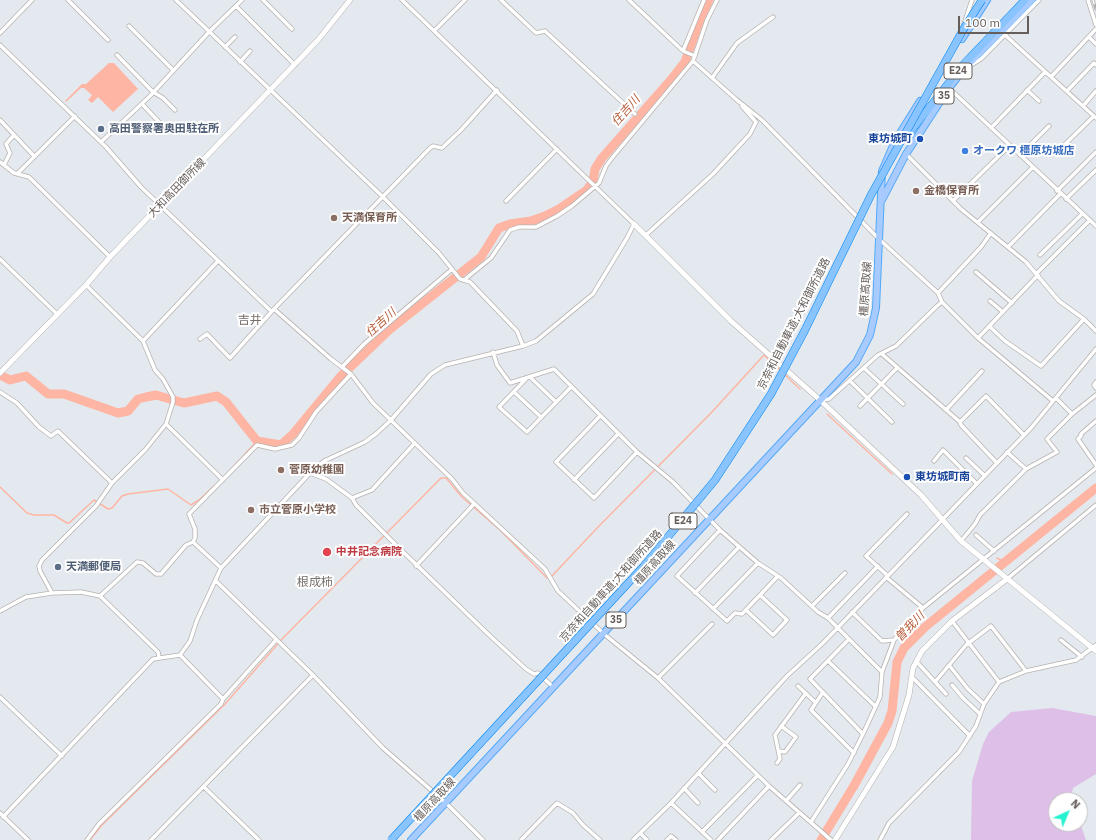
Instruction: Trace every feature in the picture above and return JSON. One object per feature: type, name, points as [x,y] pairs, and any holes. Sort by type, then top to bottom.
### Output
[{"type":"highway","name":"E24","points":[[898,148],[963,30],[982,0]]},
{"type":"highway","points":[[1004,23],[1022,0]]},
{"type":"highway","name":"E24","points":[[898,148],[963,65],[1025,0]]},
{"type":"highway","name":"京奈和自動車道;大和御所道路","points":[[391,840],[643,568],[715,480],[754,423],[778,382],[805,330],[855,225],[898,148]]},
{"type":"main road","name":"橿原高取線","points":[[411,840],[604,634],[708,519],[856,362],[870,335],[876,308],[879,209],[882,171],[889,153],[908,120],[987,0]]},
{"type":"main road","name":"橿原高取線","points":[[879,209],[886,191],[906,154],[949,88],[965,68],[1032,0]]},
{"type":"street","points":[[0,33],[32,0]]},
{"type":"street","points":[[68,0],[108,40]]},
{"type":"street","points":[[176,0],[382,196],[439,252],[460,279],[470,282],[517,331],[523,346]]},
{"type":"street","points":[[101,142],[154,92],[209,32],[242,0]]},
{"type":"street","points":[[263,0],[292,29]]},
{"type":"street","name":"大和高田御所線","points":[[0,372],[86,285],[110,257],[295,65],[322,35],[350,0]]},
{"type":"street","points":[[402,0],[497,90],[732,321],[820,400],[909,484],[943,519],[961,541],[984,561],[1095,648],[1082,657],[1026,672],[999,682],[984,704],[970,736],[948,764],[889,823],[880,840]]},
{"type":"street","points":[[435,30],[465,0]]},
{"type":"street","points":[[501,0],[536,33],[545,31],[635,114]]},
{"type":"street","points":[[628,0],[683,51],[695,56]]},
{"type":"street","points":[[683,51],[704,0]]},
{"type":"street","points":[[464,280],[491,258],[510,230],[519,227],[536,227],[572,206],[595,186],[612,158],[693,61],[707,20],[717,0]]},
{"type":"street","points":[[960,41],[972,0]]},
{"type":"street","points":[[965,68],[981,59],[1039,0]]},
{"type":"street","points":[[1088,0],[1096,26]]},
{"type":"street","points":[[236,6],[295,65]]},
{"type":"street","points":[[712,78],[737,42],[773,17]]},
{"type":"street","points":[[129,26],[174,70]]},
{"type":"street","points":[[1051,77],[1096,29]]},
{"type":"street","points":[[1005,35],[1095,117],[1056,154]]},
{"type":"street","points":[[225,47],[235,37]]},
{"type":"street","points":[[1089,37],[1096,44]]},
{"type":"street","points":[[0,46],[75,116],[101,142],[136,182],[218,261],[273,310],[352,374],[373,402],[414,444],[452,479],[473,505],[545,569],[558,591],[604,634],[658,678],[769,786],[831,840]]},
{"type":"street","points":[[240,62],[250,51]]},
{"type":"street","points":[[117,55],[154,92],[163,98],[175,110]]},
{"type":"street","points":[[693,61],[762,120],[879,239],[938,293],[942,302],[978,338],[1072,414]]},
{"type":"street","points":[[1067,91],[1095,62]]},
{"type":"street","points":[[991,128],[1045,72]]},
{"type":"street","points":[[949,88],[1009,146],[1096,226]]},
{"type":"street","points":[[200,339],[207,334],[230,358],[273,310],[382,196],[430,148],[433,146],[442,148],[461,130],[497,90]]},
{"type":"street","points":[[1027,90],[1039,101]]},
{"type":"street","points":[[1082,106],[1096,91]]},
{"type":"street","points":[[646,235],[713,174],[750,134],[756,122],[738,100]]},
{"type":"street","points":[[142,104],[160,123]]},
{"type":"street","points":[[18,173],[75,116]]},
{"type":"street","points":[[0,120],[34,156]]},
{"type":"street","points":[[1020,156],[1049,126]]},
{"type":"street","points":[[4,165],[10,153],[6,144],[14,135]]},
{"type":"street","points":[[953,201],[1009,146]]},
{"type":"street","points":[[506,201],[557,149]]},
{"type":"street","points":[[1008,247],[1096,152]]},
{"type":"street","points":[[906,154],[953,201],[1008,247],[1037,274],[1059,301],[1084,319],[1096,331]]},
{"type":"street","points":[[0,162],[32,180],[110,257]]},
{"type":"street","points":[[978,222],[1033,167]]},
{"type":"street","points":[[1066,199],[1096,170]]},
{"type":"street","points":[[1040,255],[1082,214]]},
{"type":"street","points":[[978,338],[1012,303],[1037,274],[1090,220]]},
{"type":"street","points":[[4,817],[153,659],[180,655],[190,641],[197,620],[221,568],[310,473],[324,461],[365,442],[391,420],[431,374],[445,365],[493,352],[523,346],[536,341],[594,294],[628,238],[634,224]]},
{"type":"street","points":[[938,293],[981,247],[991,233]]},
{"type":"street","points":[[0,259],[57,314]]},
{"type":"street","points":[[143,341],[218,261]]},
{"type":"street","points":[[342,367],[364,344],[452,270]]},
{"type":"street","points":[[976,272],[1012,303]]},
{"type":"street","points":[[52,593],[39,566],[42,560],[96,506],[112,483],[145,450],[166,424],[173,402],[173,396],[163,379],[155,370],[143,341],[86,285]]},
{"type":"street","points":[[990,301],[1003,312]]},
{"type":"street","points":[[820,400],[830,399],[878,355],[896,346],[936,306],[942,302]]},
{"type":"street","points":[[989,326],[1005,341],[1041,366],[1084,319]]},
{"type":"street","points":[[633,840],[671,803],[787,676],[852,612],[943,519],[996,462],[1024,435],[1096,350]]},
{"type":"street","points":[[493,352],[497,365],[510,383],[554,370],[618,434],[657,468],[708,519],[758,563],[778,576],[828,618],[882,672]]},
{"type":"street","points":[[882,354],[960,422],[961,425],[996,462]]},
{"type":"street","points":[[864,368],[903,404]]},
{"type":"street","points":[[860,406],[897,368]]},
{"type":"street","points":[[946,410],[982,371]]},
{"type":"street","points":[[193,542],[195,530],[189,514],[257,445],[275,449],[292,445],[299,438],[316,412],[352,374]]},
{"type":"street","points":[[529,378],[500,407],[527,432],[571,387]]},
{"type":"street","points":[[529,378],[556,402]]},
{"type":"street","points":[[850,381],[892,422]]},
{"type":"street","points":[[1096,382],[1094,385],[1096,388]]},
{"type":"street","points":[[0,392],[17,404],[39,427],[51,436],[58,431],[112,483]]},
{"type":"street","points":[[514,392],[541,417]]},
{"type":"street","points":[[961,541],[975,524],[980,515],[1026,469],[1057,452],[1047,439],[1072,414],[1096,395]]},
{"type":"street","points":[[960,422],[986,396],[1024,435]]},
{"type":"street","points":[[600,416],[556,462],[574,480],[594,498],[637,452]]},
{"type":"street","points":[[812,823],[854,753],[880,697],[882,672],[894,640],[923,608],[984,561],[994,551],[1096,467],[1078,439],[1081,434],[1096,421]]},
{"type":"street","points":[[166,424],[223,480]]},
{"type":"street","points":[[574,480],[618,434]]},
{"type":"street","points":[[352,498],[372,490],[414,444]]},
{"type":"street","points":[[934,460],[944,450],[976,483]]},
{"type":"street","points":[[1007,452],[1026,469]]},
{"type":"street","points":[[966,458],[984,475]]},
{"type":"street","points":[[310,473],[326,479],[352,498],[356,505],[416,566],[526,669],[534,674],[538,673],[554,687]]},
{"type":"street","points":[[416,566],[473,505]]},
{"type":"street","points":[[835,840],[893,747],[909,695],[911,676],[916,661],[932,640],[952,621],[1096,505]]},
{"type":"street","points":[[908,514],[866,556],[923,608]]},
{"type":"street","points":[[720,530],[677,576],[727,621],[735,612],[742,614],[778,576]]},
{"type":"street","points":[[976,535],[994,551]]},
{"type":"street","points":[[193,542],[221,568]]},
{"type":"street","points":[[100,596],[138,562],[143,563],[156,574],[161,574],[186,545],[193,542]]},
{"type":"street","points":[[695,593],[739,547]]},
{"type":"street","points":[[713,609],[758,563]]},
{"type":"street","points":[[828,618],[878,566]]},
{"type":"street","points":[[812,606],[845,573]]},
{"type":"street","points":[[216,581],[313,675],[383,748],[446,803],[483,840]]},
{"type":"street","points":[[0,611],[26,597],[52,593],[81,592],[100,596],[158,652],[159,657]]},
{"type":"street","points":[[746,610],[773,635],[787,620],[760,595]]},
{"type":"street","points":[[852,612],[882,641],[894,640]]},
{"type":"street","points":[[952,621],[999,682]]},
{"type":"street","points":[[658,678],[712,624]]},
{"type":"street","points":[[935,682],[969,643],[991,626],[1026,672]]},
{"type":"street","points":[[849,639],[810,679],[863,734]]},
{"type":"street","points":[[1061,640],[1082,657]]},
{"type":"street","points":[[87,840],[99,824],[221,704],[223,699],[278,642]]},
{"type":"street","points":[[180,655],[223,699]]},
{"type":"street","points":[[828,661],[875,706]]},
{"type":"street","points":[[916,661],[946,694]]},
{"type":"street","points":[[949,665],[968,689],[984,704]]},
{"type":"street","points":[[151,840],[313,675]]},
{"type":"street","points":[[911,676],[970,736]]},
{"type":"street","points":[[952,684],[963,698],[980,714]]},
{"type":"street","points":[[798,686],[815,702]]},
{"type":"street","points":[[823,692],[811,710],[854,753]]},
{"type":"street","points":[[777,763],[780,759],[775,735],[806,693]]},
{"type":"street","points":[[0,697],[62,756]]},
{"type":"street","points":[[779,751],[785,752],[796,737],[781,726]]},
{"type":"street","points":[[698,773],[715,790]]},
{"type":"street","points":[[702,832],[758,774]]},
{"type":"street","points":[[786,801],[800,785]]},
{"type":"street","points":[[204,786],[259,840]]},
{"type":"street","points":[[718,840],[769,786]]},
{"type":"street","points":[[684,788],[698,802]]},
{"type":"street","points":[[521,840],[557,803],[573,813],[583,825],[600,840]]},
{"type":"street","points":[[671,803],[711,840]]},
{"type":"street","points":[[0,813],[28,840]]},
{"type":"street","points":[[771,840],[800,813]]},
{"type":"street","points":[[640,833],[647,840]]},
{"type":"street","points":[[667,840],[671,836],[676,840]]},
{"type":"shaded area","points":[[109,63],[114,63],[138,89],[113,112],[98,97],[92,103],[88,100],[92,95],[84,88],[81,88],[66,102],[65,101],[82,84],[86,84]]},
{"type":"shaded area","points":[[1052,708],[1096,716],[1096,774],[1073,788],[1072,792],[1048,792],[1048,832],[1083,832],[1086,840],[971,840],[972,781],[983,744],[989,732],[1011,712]]},
{"type":"waterway","name":"住吉川","points":[[0,375],[10,380],[26,376],[48,394],[64,394],[118,413],[128,411],[138,399],[156,395],[184,403],[217,396],[226,402],[257,441],[281,445],[293,434],[340,377],[389,330],[481,257],[499,228],[510,224],[531,221],[545,216],[559,209],[587,190],[593,181],[595,169],[602,158],[685,62],[699,22],[709,0]]},
{"type":"waterway","points":[[90,840],[101,826],[225,704],[283,638],[441,478],[446,478],[462,497],[500,530],[547,578],[551,577],[599,526],[711,413],[764,355],[780,370]]},
{"type":"waterway","points":[[784,374],[800,389]]},
{"type":"waterway","points":[[827,414],[892,474]]},
{"type":"waterway","points":[[234,466],[257,441]]},
{"type":"waterway","points":[[0,487],[27,513],[34,515],[54,515],[69,523],[94,500],[108,509],[112,508],[122,496],[168,489],[191,505],[199,500],[214,486]]},
{"type":"waterway","name":"曽我川","points":[[821,840],[855,784],[888,723],[892,711],[897,662],[904,648],[925,627],[1096,488]]},
{"type":"waterway","name":"曽我川","points":[[997,558],[1004,562]]},
{"type":"railway","points":[[1093,0],[1096,9]]},
{"type":"place","name":"高田警察署奥田駐在所","points":[[101,129]]},
{"type":"place","name":"東坊城町","points":[[920,139]]},
{"type":"place","name":"オークワ 橿原坊城店","points":[[965,151]]},
{"type":"place","name":"金橋保育所","points":[[916,191]]},
{"type":"place","name":"天満保育所","points":[[334,218]]},
{"type":"place","name":"菅原幼稚園","points":[[281,470]]},
{"type":"place","name":"東坊城町南","points":[[907,477]]},
{"type":"place","name":"市立菅原小学校","points":[[251,510]]},
{"type":"place","name":"中井記念病院","points":[[327,552]]},
{"type":"place","name":"天満郵便局","points":[[58,567]]},
{"type":"district","name":"吉井","points":[[250,321]]},
{"type":"district","name":"根成柿","points":[[315,583]]}]
